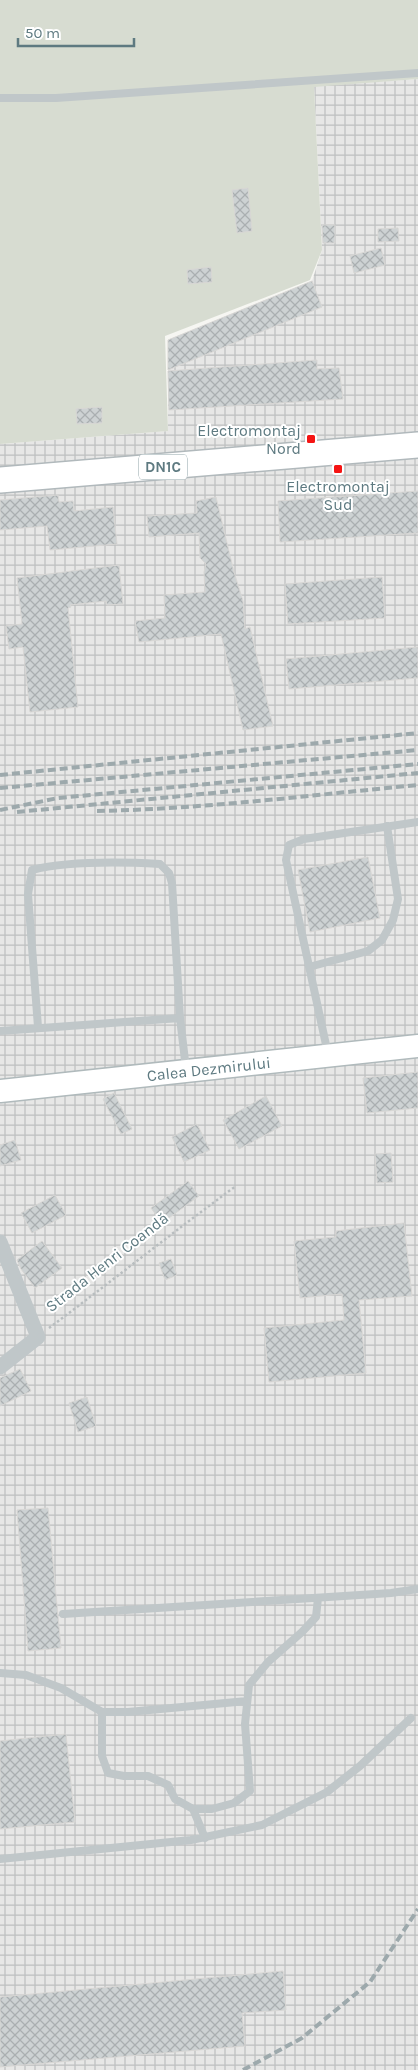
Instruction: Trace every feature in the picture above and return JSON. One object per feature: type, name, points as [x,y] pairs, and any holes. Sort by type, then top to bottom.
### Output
[{"type":"main road","name":"DN1C","points":[[0,480],[418,445]]},
{"type":"main road","name":"Calea Dezmirului","points":[[0,1091],[418,1046]]},
{"type":"street","points":[[0,1242],[38,1337],[0,1367]]},
{"type":"lane","points":[[0,98],[56,98],[418,73]]},
{"type":"lane","points":[[328,1056],[286,860],[289,845],[304,839],[418,822]]},
{"type":"lane","points":[[309,967],[368,951],[382,940],[393,920],[398,899],[387,826]]},
{"type":"lane","points":[[38,1027],[28,894],[32,870],[48,866],[160,864],[169,872],[172,883],[180,1018],[186,1071]]},
{"type":"lane","points":[[0,1030],[180,1018]]},
{"type":"lane","points":[[63,1614],[390,1593],[418,1589]]},
{"type":"lane","points":[[102,1712],[102,1756],[108,1773],[124,1776],[148,1776],[168,1785],[176,1800],[193,1809],[212,1809],[234,1803],[250,1792],[245,1724],[249,1685],[268,1662],[316,1617],[318,1598]]},
{"type":"lane","points":[[0,1673],[26,1675],[60,1688],[102,1712],[128,1712],[247,1701]]},
{"type":"lane","points":[[0,1859],[205,1838],[262,1826],[327,1792],[360,1766],[411,1718]]},
{"type":"lane","points":[[193,1809],[205,1838]]},
{"type":"path","name":"Strada Henri Coandă","points":[[38,1337],[120,1276],[164,1238],[236,1186]]},
{"type":"shaded area","points":[[0,0],[418,0],[418,79],[314,87],[322,250],[310,280],[165,336],[168,431],[0,444]]},
{"type":"shaded area","points":[[418,79],[418,2070],[0,2070],[0,444],[168,431],[168,340],[312,281],[322,250],[314,86]]},
{"type":"building","points":[[248,188],[252,231],[237,233],[232,190]]},
{"type":"building","points":[[322,225],[335,225],[335,243],[323,243]]},
{"type":"building","points":[[398,228],[399,241],[378,242],[378,229]]},
{"type":"building","points":[[381,248],[385,265],[354,273],[350,256]]},
{"type":"building","points":[[211,267],[212,282],[188,284],[187,270]]},
{"type":"building","points":[[312,281],[322,307],[168,370],[168,340]]},
{"type":"building","points":[[317,360],[317,369],[339,368],[343,399],[169,410],[168,371]]},
{"type":"building","points":[[102,407],[102,423],[77,424],[76,409]]},
{"type":"building","points":[[418,491],[418,533],[280,542],[278,501]]},
{"type":"building","points":[[58,495],[59,502],[73,501],[74,511],[113,507],[117,544],[50,550],[47,526],[0,530],[0,500]]},
{"type":"building","points":[[216,497],[243,601],[245,629],[250,627],[273,726],[243,730],[221,634],[139,642],[135,621],[165,618],[164,595],[205,592],[204,572],[206,564],[200,558],[199,533],[149,537],[147,516],[197,513],[196,501]]},
{"type":"building","points":[[119,565],[123,604],[107,605],[106,601],[70,605],[71,607],[68,608],[78,707],[30,712],[23,647],[9,649],[6,626],[22,624],[17,578]]},
{"type":"building","points":[[382,577],[385,618],[288,624],[285,584]]},
{"type":"building","points":[[418,647],[418,678],[289,689],[286,659]]},
{"type":"building","points":[[368,857],[380,918],[310,932],[298,870]]},
{"type":"building","points":[[418,1072],[418,1108],[367,1113],[363,1078]]},
{"type":"building","points":[[114,1093],[132,1129],[121,1134],[103,1099]]},
{"type":"building","points":[[266,1096],[282,1126],[239,1149],[223,1120]]},
{"type":"building","points":[[197,1124],[210,1150],[184,1162],[172,1137]]},
{"type":"building","points":[[15,1140],[21,1160],[0,1166],[0,1145]]},
{"type":"building","points":[[391,1153],[393,1182],[377,1183],[375,1154]]},
{"type":"building","points":[[188,1181],[199,1196],[162,1223],[151,1208]]},
{"type":"building","points":[[55,1195],[66,1215],[32,1233],[21,1213]]},
{"type":"building","points":[[404,1223],[412,1296],[359,1300],[366,1373],[269,1382],[264,1328],[344,1320],[342,1294],[300,1298],[294,1241],[336,1237],[336,1231]]},
{"type":"building","points":[[42,1241],[62,1268],[35,1288],[21,1269],[17,1260]]},
{"type":"building","points":[[171,1259],[177,1275],[165,1280],[159,1263]]},
{"type":"building","points":[[20,1369],[31,1391],[0,1406],[0,1378]]},
{"type":"building","points":[[87,1397],[96,1426],[78,1432],[69,1403]]},
{"type":"building","points":[[48,1508],[61,1648],[28,1651],[17,1510]]},
{"type":"building","points":[[66,1734],[75,1822],[0,1829],[0,1741]]},
{"type":"building","points":[[283,1971],[286,2010],[242,2013],[245,2046],[0,2067],[0,1997]]},
{"type":"railway","points":[[0,775],[418,733]]},
{"type":"railway","points":[[0,788],[418,750]]},
{"type":"railway","points":[[0,810],[58,798],[418,764]]},
{"type":"railway","points":[[17,812],[418,773]]},
{"type":"railway","points":[[97,811],[217,805],[418,785]]},
{"type":"railway","points":[[243,2070],[302,2038],[370,1982],[418,1909]]},
{"type":"place","name":"Electromontaj Nord","points":[[311,439]]},
{"type":"place","name":"Electromontaj Sud","points":[[338,469]]}]
